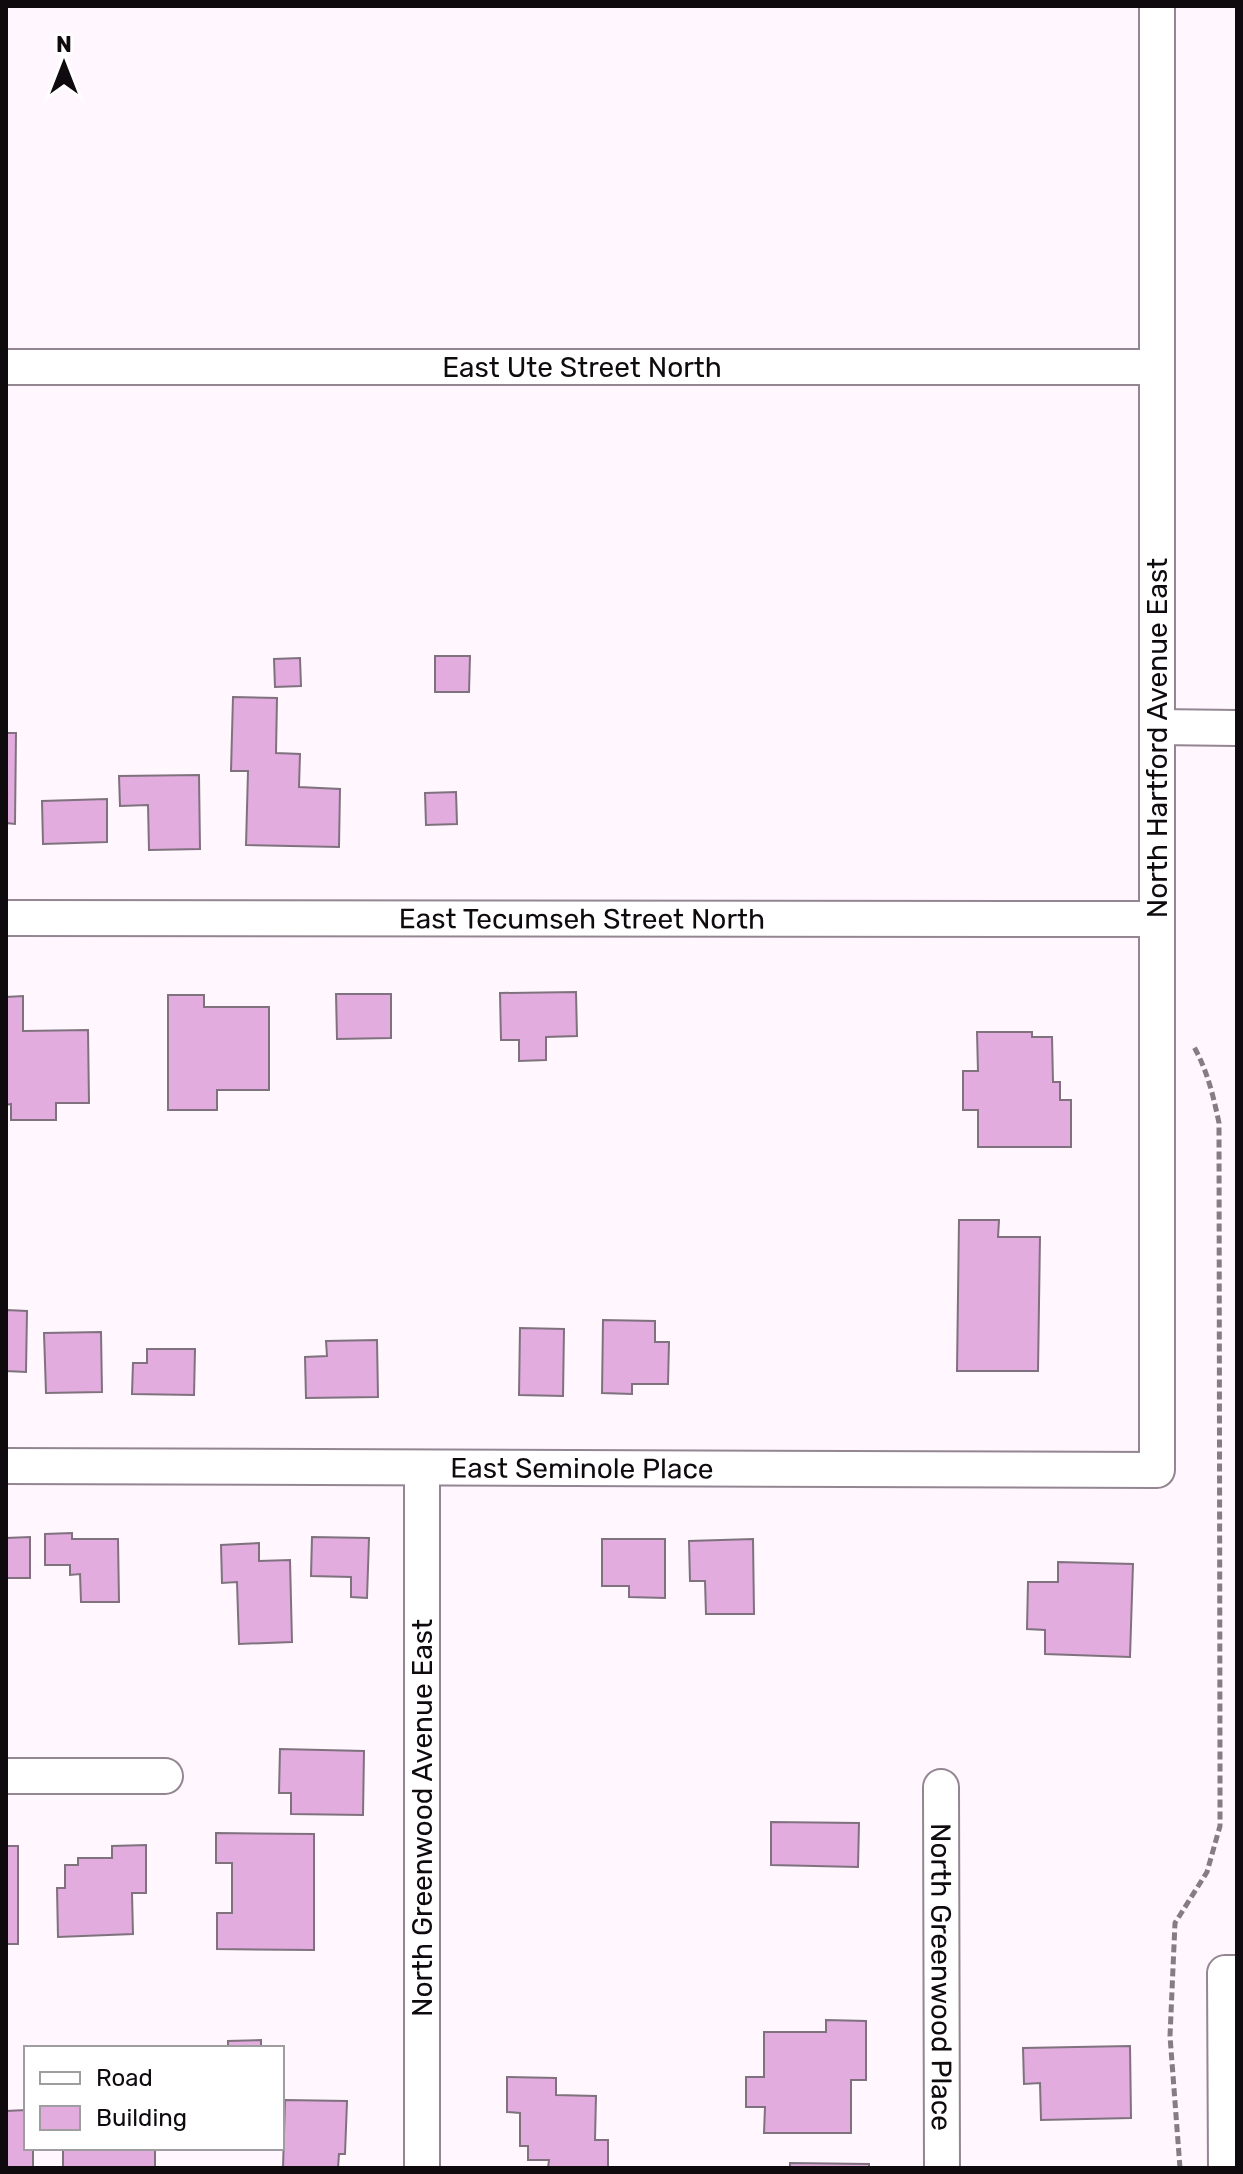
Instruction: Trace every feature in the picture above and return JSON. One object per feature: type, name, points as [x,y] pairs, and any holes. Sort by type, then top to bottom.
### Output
[{"type":"street","name":"North Hartford Avenue East","points":[[1157,6],[1157,1470]]},
{"type":"street","name":"East Ute Street North","points":[[6,367],[1157,367]]},
{"type":"street","points":[[1157,727],[1237,728]]},
{"type":"street","name":"East Tecumseh Street North","points":[[6,918],[1157,919]]},
{"type":"street","name":"East Seminole Place","points":[[6,1466],[1157,1470]]},
{"type":"street","name":"North Greenwood Avenue East","points":[[422,1468],[422,2168]]},
{"type":"street","points":[[6,1776],[165,1776]]},
{"type":"street","name":"North Greenwood Place","points":[[941,1787],[942,2168]]},
{"type":"street","points":[[1226,2168],[1231,1973]]},
{"type":"path","points":[[1180,2168],[1170,2036],[1175,1923],[1207,1872],[1220,1826],[1219,1123],[1212,1087],[1187,1035]]},
{"type":"building","points":[[435,656],[470,656],[469,692],[435,692]]},
{"type":"building","points":[[300,658],[301,686],[275,687],[274,659]]},
{"type":"building","points":[[233,697],[277,698],[276,753],[300,754],[299,787],[340,789],[339,847],[246,845],[248,771],[231,771]]},
{"type":"building","points":[[6,733],[16,733],[15,824],[6,823]]},
{"type":"building","points":[[199,775],[200,849],[149,850],[148,805],[120,806],[119,776]]},
{"type":"building","points":[[456,792],[457,824],[426,825],[425,793]]},
{"type":"building","points":[[107,799],[107,842],[43,844],[42,801]]},
{"type":"building","points":[[576,992],[577,1036],[546,1037],[546,1060],[519,1061],[519,1040],[501,1040],[500,993]]},
{"type":"building","points":[[336,994],[391,994],[391,1038],[337,1039]]},
{"type":"building","points":[[168,995],[204,995],[204,1007],[269,1007],[269,1090],[217,1090],[217,1110],[168,1110]]},
{"type":"building","points":[[23,996],[23,1031],[88,1030],[89,1103],[56,1103],[56,1120],[11,1120],[11,1104],[6,1105],[6,997]]},
{"type":"building","points":[[977,1032],[1032,1032],[1032,1037],[1052,1037],[1053,1082],[1060,1082],[1060,1100],[1071,1100],[1071,1147],[978,1147],[978,1110],[963,1110],[963,1071],[978,1071]]},
{"type":"building","points":[[959,1220],[999,1220],[998,1237],[1040,1237],[1038,1371],[957,1371]]},
{"type":"building","points":[[6,1310],[27,1311],[26,1372],[6,1371]]},
{"type":"building","points":[[603,1320],[655,1321],[655,1342],[669,1342],[668,1384],[632,1384],[632,1394],[602,1393]]},
{"type":"building","points":[[520,1328],[564,1329],[563,1396],[519,1395]]},
{"type":"building","points":[[101,1332],[102,1392],[46,1393],[44,1333]]},
{"type":"building","points":[[377,1340],[378,1397],[306,1398],[305,1357],[327,1356],[326,1341]]},
{"type":"building","points":[[147,1349],[195,1349],[194,1395],[132,1394],[133,1363],[147,1363]]},
{"type":"building","points":[[72,1533],[72,1539],[118,1539],[119,1602],[81,1602],[80,1574],[70,1575],[70,1565],[45,1565],[45,1534]]},
{"type":"building","points":[[30,1537],[30,1578],[6,1578],[6,1538]]},
{"type":"building","points":[[312,1537],[369,1538],[367,1598],[351,1597],[351,1577],[311,1576]]},
{"type":"building","points":[[602,1539],[665,1539],[665,1598],[629,1597],[629,1586],[602,1586]]},
{"type":"building","points":[[753,1539],[754,1614],[706,1614],[705,1581],[690,1581],[689,1541]]},
{"type":"building","points":[[259,1543],[259,1561],[290,1560],[292,1642],[239,1644],[237,1582],[222,1583],[221,1545]]},
{"type":"building","points":[[1058,1562],[1133,1564],[1130,1657],[1045,1654],[1045,1630],[1027,1629],[1028,1582],[1058,1582]]},
{"type":"building","points":[[280,1749],[364,1751],[363,1815],[291,1814],[291,1793],[279,1793]]},
{"type":"building","points":[[771,1822],[859,1823],[858,1867],[771,1865]]},
{"type":"building","points":[[216,1833],[314,1834],[314,1950],[217,1949],[217,1913],[232,1913],[232,1863],[216,1863]]},
{"type":"building","points":[[146,1845],[146,1893],[132,1893],[133,1934],[58,1937],[57,1888],[65,1888],[65,1865],[78,1865],[78,1858],[112,1858],[112,1846]]},
{"type":"building","points":[[6,1846],[18,1846],[18,1944],[6,1944]]},
{"type":"building","points":[[826,2020],[866,2021],[866,2080],[851,2080],[851,2133],[764,2133],[765,2107],[746,2107],[746,2077],[764,2077],[764,2032],[826,2032]]},
{"type":"building","points":[[261,2040],[261,2046],[228,2046],[228,2041]]},
{"type":"building","points":[[1130,2046],[1131,2118],[1041,2120],[1040,2083],[1024,2084],[1023,2048]]},
{"type":"building","points":[[507,2077],[556,2078],[556,2095],[596,2096],[595,2140],[608,2140],[608,2168],[548,2168],[549,2160],[528,2160],[528,2146],[520,2146],[520,2113],[507,2112]]},
{"type":"building","points":[[285,2100],[347,2101],[345,2154],[339,2154],[338,2168],[283,2168]]},
{"type":"building","points":[[24,2110],[24,2150],[33,2150],[33,2168],[6,2168],[6,2111]]},
{"type":"building","points":[[63,2150],[155,2150],[155,2168],[63,2168]]},
{"type":"building","points":[[790,2163],[869,2164],[869,2168],[790,2168]]}]
